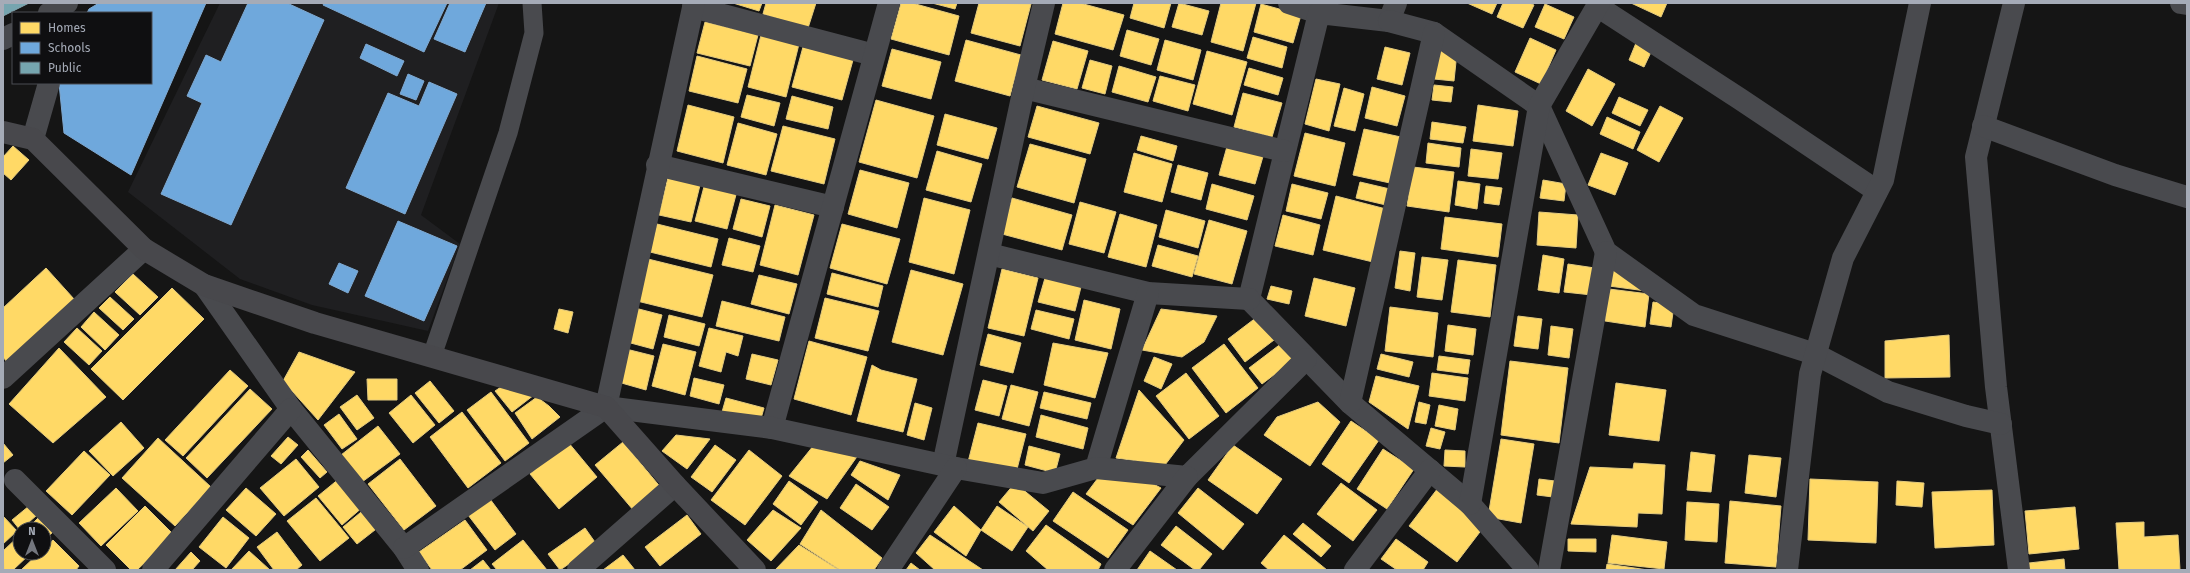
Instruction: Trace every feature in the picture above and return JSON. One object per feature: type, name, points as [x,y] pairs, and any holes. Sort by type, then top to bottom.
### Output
[{"type":"main road","points":[[3,132],[34,139],[144,249],[204,285],[315,323],[606,407],[675,485],[755,570]]},
{"type":"street","points":[[51,12],[67,3]]},
{"type":"street","points":[[772,428],[889,3]]},
{"type":"street","points":[[888,570],[950,466],[989,254],[1024,88],[1044,3]]},
{"type":"street","points":[[1289,3],[1319,13],[1392,12],[1434,33],[1539,106],[1606,252],[1694,315],[1815,354],[1888,392],[1966,416],[2001,424]]},
{"type":"street","points":[[1787,570],[1810,374],[1843,258],[1883,180],[1920,3]]},
{"type":"street","points":[[2014,3],[1976,158],[2001,424],[2018,570]]},
{"type":"street","points":[[2181,3],[2187,4]]},
{"type":"street","points":[[606,407],[657,165],[693,5],[874,55]]},
{"type":"street","points":[[1470,504],[1539,106],[1598,5],[1877,191]]},
{"type":"street","points":[[1250,299],[1284,151],[1319,13]]},
{"type":"street","points":[[1350,403],[1434,33]]},
{"type":"street","points":[[3,39],[12,34]]},
{"type":"street","points":[[34,139],[49,84]]},
{"type":"street","points":[[1024,88],[1284,151]]},
{"type":"street","points":[[1983,126],[2115,175],[2187,197]]},
{"type":"street","points":[[657,165],[833,207]]},
{"type":"street","points":[[3,378],[144,249]]},
{"type":"street","points":[[1549,570],[1606,252]]},
{"type":"street","points":[[989,254],[1148,293],[1250,299],[1306,359],[1350,403],[1470,504],[1528,570]]},
{"type":"street","points":[[204,285],[291,409],[404,548],[418,570]]},
{"type":"street","points":[[1096,468],[1148,293]]},
{"type":"street","points":[[1116,570],[1187,477],[1306,359]]},
{"type":"street","points":[[404,548],[606,407],[772,428],[950,466],[1043,483],[1096,468],[1187,477]]},
{"type":"street","points":[[153,570],[291,409]]},
{"type":"street","points":[[1355,570],[1430,470]]},
{"type":"street","points":[[15,480],[105,570]]},
{"type":"street","points":[[578,570],[675,485]]},
{"type":"lane","points":[[432,356],[508,133],[534,33],[532,3]]},
{"type":"shaded area","points":[[220,3],[499,3],[421,215],[460,244],[428,331],[312,305],[240,279],[128,192]]},
{"type":"building: Homes","points":[[733,3],[762,3],[759,11]]},
{"type":"building: Homes","points":[[766,3],[816,3],[808,28],[763,14]]},
{"type":"building: Homes","points":[[901,3],[912,3],[959,16],[949,55],[891,39]]},
{"type":"building: Homes","points":[[932,3],[957,3],[955,9]]},
{"type":"building: Homes","points":[[979,3],[1031,4],[1020,46],[971,33]]},
{"type":"building: Homes","points":[[1063,3],[1080,3],[1124,15],[1113,50],[1055,34]]},
{"type":"building: Homes","points":[[1134,3],[1171,3],[1164,28],[1130,18]]},
{"type":"building: Homes","points":[[1179,3],[1209,11],[1202,35],[1172,27]]},
{"type":"building: Homes","points":[[1221,3],[1256,3],[1243,51],[1211,42]]},
{"type":"building: Homes","points":[[1467,3],[1497,3],[1492,14]]},
{"type":"building: Homes","points":[[1503,3],[1529,3],[1534,5],[1523,28],[1497,17]]},
{"type":"building: Homes","points":[[1631,3],[1667,3],[1661,17]]},
{"type":"building: Homes","points":[[1261,4],[1301,15],[1293,43],[1254,32]]},
{"type":"building: Homes","points":[[1545,4],[1574,17],[1564,39],[1535,27]]},
{"type":"building: Homes","points":[[705,22],[758,35],[750,66],[697,53]]},
{"type":"building: Homes","points":[[1127,30],[1159,39],[1151,65],[1120,56]]},
{"type":"building: Homes","points":[[761,35],[799,44],[786,97],[748,87]]},
{"type":"building: Homes","points":[[1253,37],[1287,47],[1282,68],[1247,58]]},
{"type":"building: Homes","points":[[1530,38],[1556,50],[1541,84],[1515,72]]},
{"type":"building: Homes","points":[[966,40],[1021,55],[1010,96],[955,81]]},
{"type":"building: Homes","points":[[1165,40],[1201,50],[1193,80],[1157,70]]},
{"type":"building: Homes","points":[[1053,41],[1088,51],[1077,89],[1042,80]]},
{"type":"building: Homes","points":[[1636,43],[1652,50],[1644,67],[1629,60]]},
{"type":"building: Homes","points":[[803,47],[853,60],[842,100],[792,87]]},
{"type":"building: Homes","points":[[1385,47],[1410,53],[1402,85],[1377,79]]},
{"type":"building: Homes","points":[[892,49],[941,62],[931,99],[882,86]]},
{"type":"building: Homes","points":[[1438,50],[1457,52],[1454,81],[1434,79]]},
{"type":"building: Homes","points":[[1207,51],[1247,62],[1232,115],[1193,104]]},
{"type":"building: Homes","points":[[697,56],[747,69],[738,103],[689,91]]},
{"type":"building: Homes","points":[[1090,60],[1112,66],[1105,94],[1082,88]]},
{"type":"building: Homes","points":[[1119,66],[1156,77],[1148,102],[1112,92]]},
{"type":"building: Homes","points":[[1249,68],[1283,78],[1278,95],[1244,85]]},
{"type":"building: Homes","points":[[1588,69],[1615,84],[1592,126],[1566,111]]},
{"type":"building: Homes","points":[[1160,76],[1195,85],[1188,111],[1153,101]]},
{"type":"building: Homes","points":[[1316,79],[1340,84],[1329,131],[1305,124]]},
{"type":"building: Homes","points":[[1434,85],[1453,87],[1451,102],[1432,100]]},
{"type":"building: Homes","points":[[1372,87],[1405,96],[1397,126],[1365,118]]},
{"type":"building: Homes","points":[[1344,88],[1364,94],[1355,131],[1334,126]]},
{"type":"building: Homes","points":[[1243,93],[1282,103],[1272,137],[1234,127]]},
{"type":"building: Homes","points":[[747,95],[780,103],[774,126],[741,117]]},
{"type":"building: Homes","points":[[792,96],[833,107],[828,129],[786,119]]},
{"type":"building: Homes","points":[[1619,97],[1648,110],[1640,126],[1612,113]]},
{"type":"building: Homes","points":[[876,100],[934,116],[917,178],[859,162]]},
{"type":"building: Homes","points":[[688,105],[734,117],[723,163],[677,151]]},
{"type":"building: Homes","points":[[1478,105],[1518,111],[1513,146],[1473,141]]},
{"type":"building: Homes","points":[[1037,106],[1099,123],[1090,154],[1028,137]]},
{"type":"building: Homes","points":[[1660,106],[1683,118],[1659,162],[1637,150]]},
{"type":"building: Homes","points":[[945,114],[997,128],[988,159],[937,145]]},
{"type":"building: Homes","points":[[1607,117],[1640,132],[1633,149],[1600,134]]},
{"type":"building: Homes","points":[[1432,122],[1466,127],[1463,143],[1430,139]]},
{"type":"building: Homes","points":[[738,123],[777,134],[766,175],[727,165]]},
{"type":"building: Homes","points":[[783,126],[835,139],[824,184],[771,171]]},
{"type":"building: Homes","points":[[1364,129],[1401,137],[1390,183],[1353,175]]},
{"type":"building: Homes","points":[[1305,133],[1345,143],[1335,186],[1294,176]]},
{"type":"building: Homes","points":[[1141,136],[1177,146],[1173,161],[1137,150]]},
{"type":"building: Homes","points":[[1228,143],[1264,153],[1255,184],[1219,175]]},
{"type":"building: Homes","points":[[1428,143],[1461,148],[1459,167],[1426,163]]},
{"type":"building: Homes","points":[[1030,144],[1086,159],[1074,203],[1017,187]]},
{"type":"building: Homes","points":[[13,146],[29,160],[11,180],[3,173],[3,157]]},
{"type":"building: Homes","points":[[1471,149],[1502,153],[1498,179],[1468,176]]},
{"type":"building: Homes","points":[[937,151],[982,164],[971,202],[926,190]]},
{"type":"building: Homes","points":[[1134,153],[1172,164],[1162,202],[1124,192]]},
{"type":"building: Homes","points":[[1601,153],[1628,163],[1615,195],[1588,185]]},
{"type":"building: Homes","points":[[1178,165],[1208,173],[1201,200],[1171,192]]},
{"type":"building: Homes","points":[[1413,167],[1454,172],[1449,212],[1407,206]]},
{"type":"building: Homes","points":[[860,170],[909,183],[897,228],[848,214]]},
{"type":"building: Homes","points":[[669,173],[701,181],[691,222],[659,215]]},
{"type":"building: Homes","points":[[706,179],[738,187],[727,229],[695,221]]},
{"type":"building: Homes","points":[[1543,180],[1566,184],[1564,201],[1540,198]]},
{"type":"building: Homes","points":[[1458,181],[1480,184],[1477,209],[1455,205]]},
{"type":"building: Homes","points":[[1360,182],[1390,189],[1386,205],[1356,198]]},
{"type":"building: Homes","points":[[1212,184],[1254,196],[1247,220],[1206,209]]},
{"type":"building: Homes","points":[[1292,184],[1328,193],[1321,219],[1286,211]]},
{"type":"building: Homes","points":[[1486,186],[1502,188],[1499,205],[1484,203]]},
{"type":"building: Homes","points":[[1336,196],[1386,209],[1373,262],[1323,250]]},
{"type":"building: Homes","points":[[924,198],[970,210],[954,274],[909,262]]},
{"type":"building: Homes","points":[[1012,198],[1072,215],[1062,250],[1002,234]]},
{"type":"building: Homes","points":[[741,199],[770,206],[762,237],[733,229]]},
{"type":"building: Homes","points":[[1080,202],[1116,212],[1104,253],[1069,244]]},
{"type":"building: Homes","points":[[775,205],[814,215],[798,275],[760,265]]},
{"type":"building: Homes","points":[[1166,210],[1205,221],[1198,248],[1159,237]]},
{"type":"building: Homes","points":[[1539,212],[1578,215],[1576,248],[1537,245]]},
{"type":"building: Homes","points":[[1120,214],[1157,225],[1146,267],[1108,257]]},
{"type":"building: Homes","points":[[1283,215],[1320,225],[1313,255],[1275,246]]},
{"type":"building: Homes","points":[[1445,217],[1502,224],[1498,257],[1441,249]]},
{"type":"building: Homes","points":[[1209,220],[1247,231],[1232,284],[1194,274]]},
{"type":"building: Homes","points":[[657,224],[718,239],[711,267],[650,252]]},
{"type":"building: Homes","points":[[842,224],[900,239],[887,284],[830,268]]},
{"type":"building: Homes","points":[[729,238],[760,246],[753,272],[722,265]]},
{"type":"building: Homes","points":[[1158,245],[1198,256],[1192,277],[1152,266]]},
{"type":"building: Homes","points":[[1400,251],[1415,253],[1410,291],[1395,288]]},
{"type":"building: Homes","points":[[1543,255],[1564,259],[1559,293],[1538,290]]},
{"type":"building: Homes","points":[[1422,257],[1448,260],[1442,300],[1417,297]]},
{"type":"building: Homes","points":[[648,259],[713,275],[702,317],[637,301]]},
{"type":"building: Homes","points":[[1458,260],[1496,265],[1490,317],[1451,312]]},
{"type":"building: Homes","points":[[1568,264],[1595,268],[1592,295],[1564,292]]},
{"type":"building: Homes","points":[[1614,267],[1646,291],[1609,286]]},
{"type":"building: Homes","points":[[46,268],[74,299],[7,362],[3,357],[3,308]]},
{"type":"building: Homes","points":[[1002,269],[1038,278],[1024,336],[988,328]]},
{"type":"building: Homes","points":[[911,270],[963,284],[943,355],[892,342]]},
{"type":"building: Homes","points":[[832,273],[883,286],[878,307],[827,294]]},
{"type":"building: Homes","points":[[133,274],[158,297],[140,315],[115,292]]},
{"type":"building: Homes","points":[[759,275],[797,284],[789,314],[751,304]]},
{"type":"building: Homes","points":[[1045,278],[1081,287],[1075,311],[1038,302]]},
{"type":"building: Homes","points":[[1314,278],[1355,288],[1346,326],[1305,316]]},
{"type":"building: Homes","points":[[1271,286],[1292,291],[1289,304],[1267,299]]},
{"type":"building: Homes","points":[[172,288],[204,319],[123,400],[91,369]]},
{"type":"building: Homes","points":[[1609,289],[1649,294],[1645,327],[1605,321]]},
{"type":"building: Homes","points":[[110,297],[134,319],[123,330],[99,308]]},
{"type":"building: Homes","points":[[825,298],[879,311],[868,351],[815,338]]},
{"type":"building: Homes","points":[[1084,300],[1120,309],[1111,349],[1075,340]]},
{"type":"building: Homes","points":[[722,301],[785,317],[779,341],[716,326]]},
{"type":"building: Homes","points":[[1653,302],[1674,305],[1671,327],[1650,324]]},
{"type":"building: Homes","points":[[1390,307],[1438,313],[1433,357],[1385,351]]},
{"type":"building: Homes","points":[[635,308],[662,315],[653,349],[627,342]]},
{"type":"building: Homes","points":[[559,309],[573,312],[568,333],[554,329]]},
{"type":"building: Homes","points":[[1161,309],[1217,316],[1204,342],[1182,357],[1142,350]]},
{"type":"building: Homes","points":[[1036,310],[1074,319],[1069,339],[1031,329]]},
{"type":"building: Homes","points":[[94,312],[119,335],[105,350],[81,327]]},
{"type":"building: Homes","points":[[669,315],[705,324],[699,346],[664,337]]},
{"type":"building: Homes","points":[[1518,316],[1542,319],[1538,349],[1514,346]]},
{"type":"building: Homes","points":[[1257,317],[1274,340],[1245,362],[1228,339]]},
{"type":"building: Homes","points":[[1448,325],[1476,329],[1473,355],[1445,351]]},
{"type":"building: Homes","points":[[1551,326],[1573,329],[1569,358],[1548,355]]},
{"type":"building: Homes","points":[[77,328],[102,351],[89,365],[64,342]]},
{"type":"building: Homes","points":[[709,328],[743,336],[738,356],[726,352],[721,372],[699,366]]},
{"type":"building: Homes","points":[[988,334],[1021,343],[1013,373],[980,365]]},
{"type":"building: Homes","points":[[1949,335],[1950,377],[1885,378],[1885,341]]},
{"type":"building: Homes","points":[[809,341],[867,357],[851,415],[794,399]]},
{"type":"building: Homes","points":[[1053,343],[1108,353],[1095,398],[1044,385]]},
{"type":"building: Homes","points":[[1282,343],[1295,359],[1262,384],[1249,368]]},
{"type":"building: Homes","points":[[663,344],[696,352],[685,395],[652,386]]},
{"type":"building: Homes","points":[[1224,344],[1258,388],[1226,413],[1192,368]]},
{"type":"building: Homes","points":[[59,348],[106,397],[53,443],[9,404]]},
{"type":"building: Homes","points":[[626,349],[654,356],[646,390],[618,382]]},
{"type":"building: Homes","points":[[299,352],[355,372],[318,420],[283,381]]},
{"type":"building: Homes","points":[[752,354],[778,360],[771,385],[746,379]]},
{"type":"building: Homes","points":[[1381,354],[1413,362],[1409,377],[1377,369]]},
{"type":"building: Homes","points":[[1439,356],[1470,360],[1468,374],[1437,370]]},
{"type":"building: Homes","points":[[1154,357],[1172,364],[1161,389],[1144,381]]},
{"type":"building: Homes","points":[[1510,361],[1568,368],[1559,443],[1501,435]]},
{"type":"building: Homes","points":[[872,365],[881,370],[917,379],[903,432],[857,421]]},
{"type":"building: Homes","points":[[230,370],[248,386],[183,456],[165,440]]},
{"type":"building: Homes","points":[[1186,373],[1219,416],[1189,439],[1156,396]]},
{"type":"building: Homes","points":[[1432,373],[1468,378],[1465,401],[1429,396]]},
{"type":"building: Homes","points":[[1376,376],[1419,386],[1408,429],[1369,402]]},
{"type":"building: Homes","points":[[694,378],[724,385],[719,404],[690,396]]},
{"type":"building: Homes","points":[[367,379],[397,379],[397,400],[368,400]]},
{"type":"building: Homes","points":[[983,380],[1007,386],[999,416],[975,410]]},
{"type":"building: Homes","points":[[430,381],[454,411],[439,423],[415,393]]},
{"type":"building: Homes","points":[[1616,383],[1666,390],[1659,441],[1609,435]]},
{"type":"building: Homes","points":[[1011,385],[1038,392],[1029,426],[1002,419]]},
{"type":"building: Homes","points":[[501,387],[534,395],[512,412],[495,391]]},
{"type":"building: Homes","points":[[250,389],[272,409],[207,478],[186,458]]},
{"type":"building: Homes","points":[[1139,390],[1184,440],[1165,465],[1116,458]]},
{"type":"building: Homes","points":[[491,392],[529,443],[505,461],[467,410]]},
{"type":"building: Homes","points":[[1044,392],[1091,403],[1087,419],[1040,408]]},
{"type":"building: Homes","points":[[357,395],[374,418],[357,430],[340,407]]},
{"type":"building: Homes","points":[[411,395],[435,425],[413,443],[389,413]]},
{"type":"building: Homes","points":[[537,397],[560,417],[532,439],[515,413]]},
{"type":"building: Homes","points":[[726,398],[764,408],[760,422],[722,412]]},
{"type":"building: Homes","points":[[1318,402],[1340,422],[1310,466],[1264,435],[1277,417]]},
{"type":"building: Homes","points":[[1419,402],[1430,405],[1426,424],[1415,422]]},
{"type":"building: Homes","points":[[915,403],[932,408],[924,440],[907,435]]},
{"type":"building: Homes","points":[[1439,405],[1458,409],[1455,430],[1435,426]]},
{"type":"building: Homes","points":[[462,412],[501,463],[468,488],[430,437]]},
{"type":"building: Homes","points":[[339,414],[357,439],[342,449],[324,425]]},
{"type":"building: Homes","points":[[1041,415],[1088,428],[1083,449],[1036,437]]},
{"type":"building: Homes","points":[[1351,421],[1379,440],[1349,483],[1322,464]]},
{"type":"building: Homes","points":[[121,422],[144,448],[113,476],[89,451]]},
{"type":"building: Homes","points":[[978,423],[1026,434],[1016,473],[968,462]]},
{"type":"building: Homes","points":[[378,426],[400,454],[362,482],[341,455]]},
{"type":"building: Homes","points":[[1431,428],[1445,432],[1440,449],[1426,446]]},
{"type":"building: Homes","points":[[676,435],[710,439],[687,469],[662,451]]},
{"type":"building: Homes","points":[[288,437],[298,445],[281,464],[271,456]]},
{"type":"building: Homes","points":[[158,438],[211,487],[175,526],[122,478]]},
{"type":"building: Homes","points":[[1501,439],[1534,444],[1521,523],[1488,517]]},
{"type":"building: Homes","points":[[818,440],[861,451],[827,499],[789,476]]},
{"type":"building: Homes","points":[[568,442],[597,477],[559,509],[530,474]]},
{"type":"building: Homes","points":[[623,442],[662,489],[634,511],[595,465]]},
{"type":"building: Homes","points":[[3,443],[13,455],[3,463]]},
{"type":"building: Homes","points":[[715,445],[736,460],[712,492],[691,477]]},
{"type":"building: Homes","points":[[1233,445],[1282,479],[1257,514],[1208,480]]},
{"type":"building: Homes","points":[[1029,446],[1060,454],[1055,473],[1025,465]]},
{"type":"building: Homes","points":[[1383,449],[1414,469],[1387,509],[1357,489]]},
{"type":"building: Homes","points":[[308,450],[327,472],[320,478],[301,457]]},
{"type":"building: Homes","points":[[749,450],[782,476],[745,525],[711,500]]},
{"type":"building: Homes","points":[[1445,450],[1465,451],[1465,467],[1444,466]]},
{"type":"building: Homes","points":[[84,451],[110,475],[72,515],[46,491]]},
{"type":"building: Homes","points":[[1691,452],[1715,455],[1711,492],[1687,490]]},
{"type":"building: Homes","points":[[1749,455],[1781,458],[1776,497],[1745,493]]},
{"type":"building: Homes","points":[[296,459],[319,487],[284,516],[260,488]]},
{"type":"building: Homes","points":[[400,459],[436,506],[404,530],[368,484]]},
{"type":"building: Homes","points":[[860,461],[900,475],[888,500],[851,475]]},
{"type":"building: Homes","points":[[1634,463],[1665,465],[1662,514],[1638,513],[1637,527],[1571,524],[1590,467],[1633,469]]},
{"type":"building: Homes","points":[[340,478],[364,506],[342,525],[318,496]]},
{"type":"building: Homes","points":[[1098,478],[1144,479],[1161,488],[1133,525],[1086,494]]},
{"type":"building: Homes","points":[[1539,479],[1555,481],[1553,497],[1537,495]]},
{"type":"building: Homes","points":[[1810,479],[1878,482],[1876,543],[1808,540]]},
{"type":"building: Homes","points":[[789,481],[818,502],[801,525],[773,504]]},
{"type":"building: Homes","points":[[1897,481],[1924,483],[1922,507],[1896,505]]},
{"type":"building: Homes","points":[[1015,483],[1049,511],[1033,531],[999,502]]},
{"type":"building: Homes","points":[[1341,483],[1377,510],[1353,541],[1317,514]]},
{"type":"building: Homes","points":[[856,484],[889,507],[872,530],[840,508]]},
{"type":"building: Homes","points":[[116,488],[138,511],[101,546],[79,523]]},
{"type":"building: Homes","points":[[246,488],[276,514],[256,536],[226,510]]},
{"type":"building: Homes","points":[[1198,488],[1244,524],[1223,550],[1178,513]]},
{"type":"building: Homes","points":[[1438,488],[1486,524],[1457,562],[1409,526]]},
{"type":"building: Homes","points":[[1992,490],[1994,545],[1935,548],[1932,492]]},
{"type":"building: Homes","points":[[1073,492],[1128,530],[1108,558],[1053,521]]},
{"type":"building: Homes","points":[[316,498],[349,538],[320,561],[287,521]]},
{"type":"building: Homes","points":[[490,499],[516,534],[495,550],[468,515]]},
{"type":"building: Homes","points":[[1730,501],[1781,506],[1776,567],[1725,563]]},
{"type":"building: Homes","points":[[1687,502],[1719,504],[1717,542],[1685,540]]},
{"type":"building: Homes","points":[[29,506],[37,515],[30,521],[12,520]]},
{"type":"building: Homes","points":[[145,506],[174,535],[137,570],[131,570],[106,545]]},
{"type":"building: Homes","points":[[954,506],[981,530],[966,556],[934,532]]},
{"type":"building: Homes","points":[[997,506],[1028,527],[1012,551],[981,530]]},
{"type":"building: Homes","points":[[2075,507],[2079,549],[2029,554],[2025,511]]},
{"type":"building: Homes","points":[[366,508],[380,526],[357,544],[343,527]]},
{"type":"building: Homes","points":[[773,510],[801,528],[771,561],[747,540]]},
{"type":"building: Homes","points":[[821,510],[882,558],[874,570],[840,570],[800,544]]},
{"type":"building: Homes","points":[[687,515],[701,534],[660,566],[645,547]]},
{"type":"building: Homes","points":[[3,516],[12,526],[12,536],[3,544]]},
{"type":"building: Homes","points":[[223,517],[249,538],[226,568],[199,547]]},
{"type":"building: Homes","points":[[465,520],[487,550],[460,570],[432,570],[419,552]]},
{"type":"building: Homes","points":[[2144,522],[2144,537],[2178,535],[2180,570],[2119,570],[2116,523]]},
{"type":"building: Homes","points":[[1303,523],[1331,546],[1321,557],[1293,534]]},
{"type":"building: Homes","points":[[1046,525],[1101,564],[1098,570],[1048,570],[1026,551]]},
{"type":"building: Homes","points":[[1176,526],[1212,554],[1199,570],[1195,570],[1161,545]]},
{"type":"building: Homes","points":[[585,528],[597,545],[560,570],[548,554]]},
{"type":"building: Homes","points":[[277,532],[302,565],[296,570],[274,570],[257,547]]},
{"type":"building: Homes","points":[[930,535],[983,570],[935,570],[916,553]]},
{"type":"building: Homes","points":[[1284,535],[1327,570],[1269,570],[1261,563]]},
{"type":"building: Homes","points":[[1612,535],[1667,542],[1664,569],[1608,563]]},
{"type":"building: Homes","points":[[1396,539],[1428,562],[1423,570],[1397,570],[1381,559]]},
{"type":"building: Homes","points":[[1568,539],[1596,539],[1596,552],[1568,551]]},
{"type":"building: Homes","points":[[53,540],[79,566],[76,570],[21,570],[31,561],[52,561]]},
{"type":"building: Homes","points":[[523,540],[547,570],[497,570],[492,564]]},
{"type":"building: Homes","points":[[12,543],[12,561],[23,561],[13,570],[4,570],[3,551]]},
{"type":"building: Homes","points":[[799,545],[839,570],[775,570]]},
{"type":"building: Homes","points":[[249,551],[270,570],[231,570]]},
{"type":"building: Homes","points":[[1150,551],[1177,570],[1137,570]]},
{"type":"building: Homes","points":[[191,552],[200,561],[192,570],[175,570]]},
{"type":"building: Homes","points":[[623,555],[635,570],[603,570]]},
{"type":"building: Homes","points":[[2064,559],[2065,570],[2030,570],[2029,563]]},
{"type":"building: Homes","points":[[483,560],[491,570],[470,570]]},
{"type":"building: Homes","points":[[911,563],[920,570],[906,570]]},
{"type":"building: Homes","points":[[1607,564],[1648,570],[1606,570]]},
{"type":"building: Schools","points":[[99,3],[206,3],[131,175],[64,133],[59,84],[152,84],[152,12],[88,12],[89,9]]},
{"type":"building: Schools","points":[[248,3],[287,3],[324,20],[231,225],[161,194],[202,103],[187,96],[206,55],[221,62]]},
{"type":"building: Schools","points":[[324,3],[447,3],[424,52],[323,5]]},
{"type":"building: Schools","points":[[450,3],[486,3],[465,52],[434,39]]},
{"type":"building: Schools","points":[[366,44],[404,61],[397,76],[360,58]]},
{"type":"building: Schools","points":[[408,74],[424,81],[416,100],[400,94]]},
{"type":"building: Schools","points":[[429,82],[457,94],[405,214],[346,188],[388,93],[419,106]]},
{"type":"building: Schools","points":[[398,221],[457,246],[424,321],[365,296]]},
{"type":"building: Schools","points":[[339,263],[358,271],[348,293],[329,284]]},
{"type":"building: Public","points":[[3,3],[29,3],[3,16]]}]
